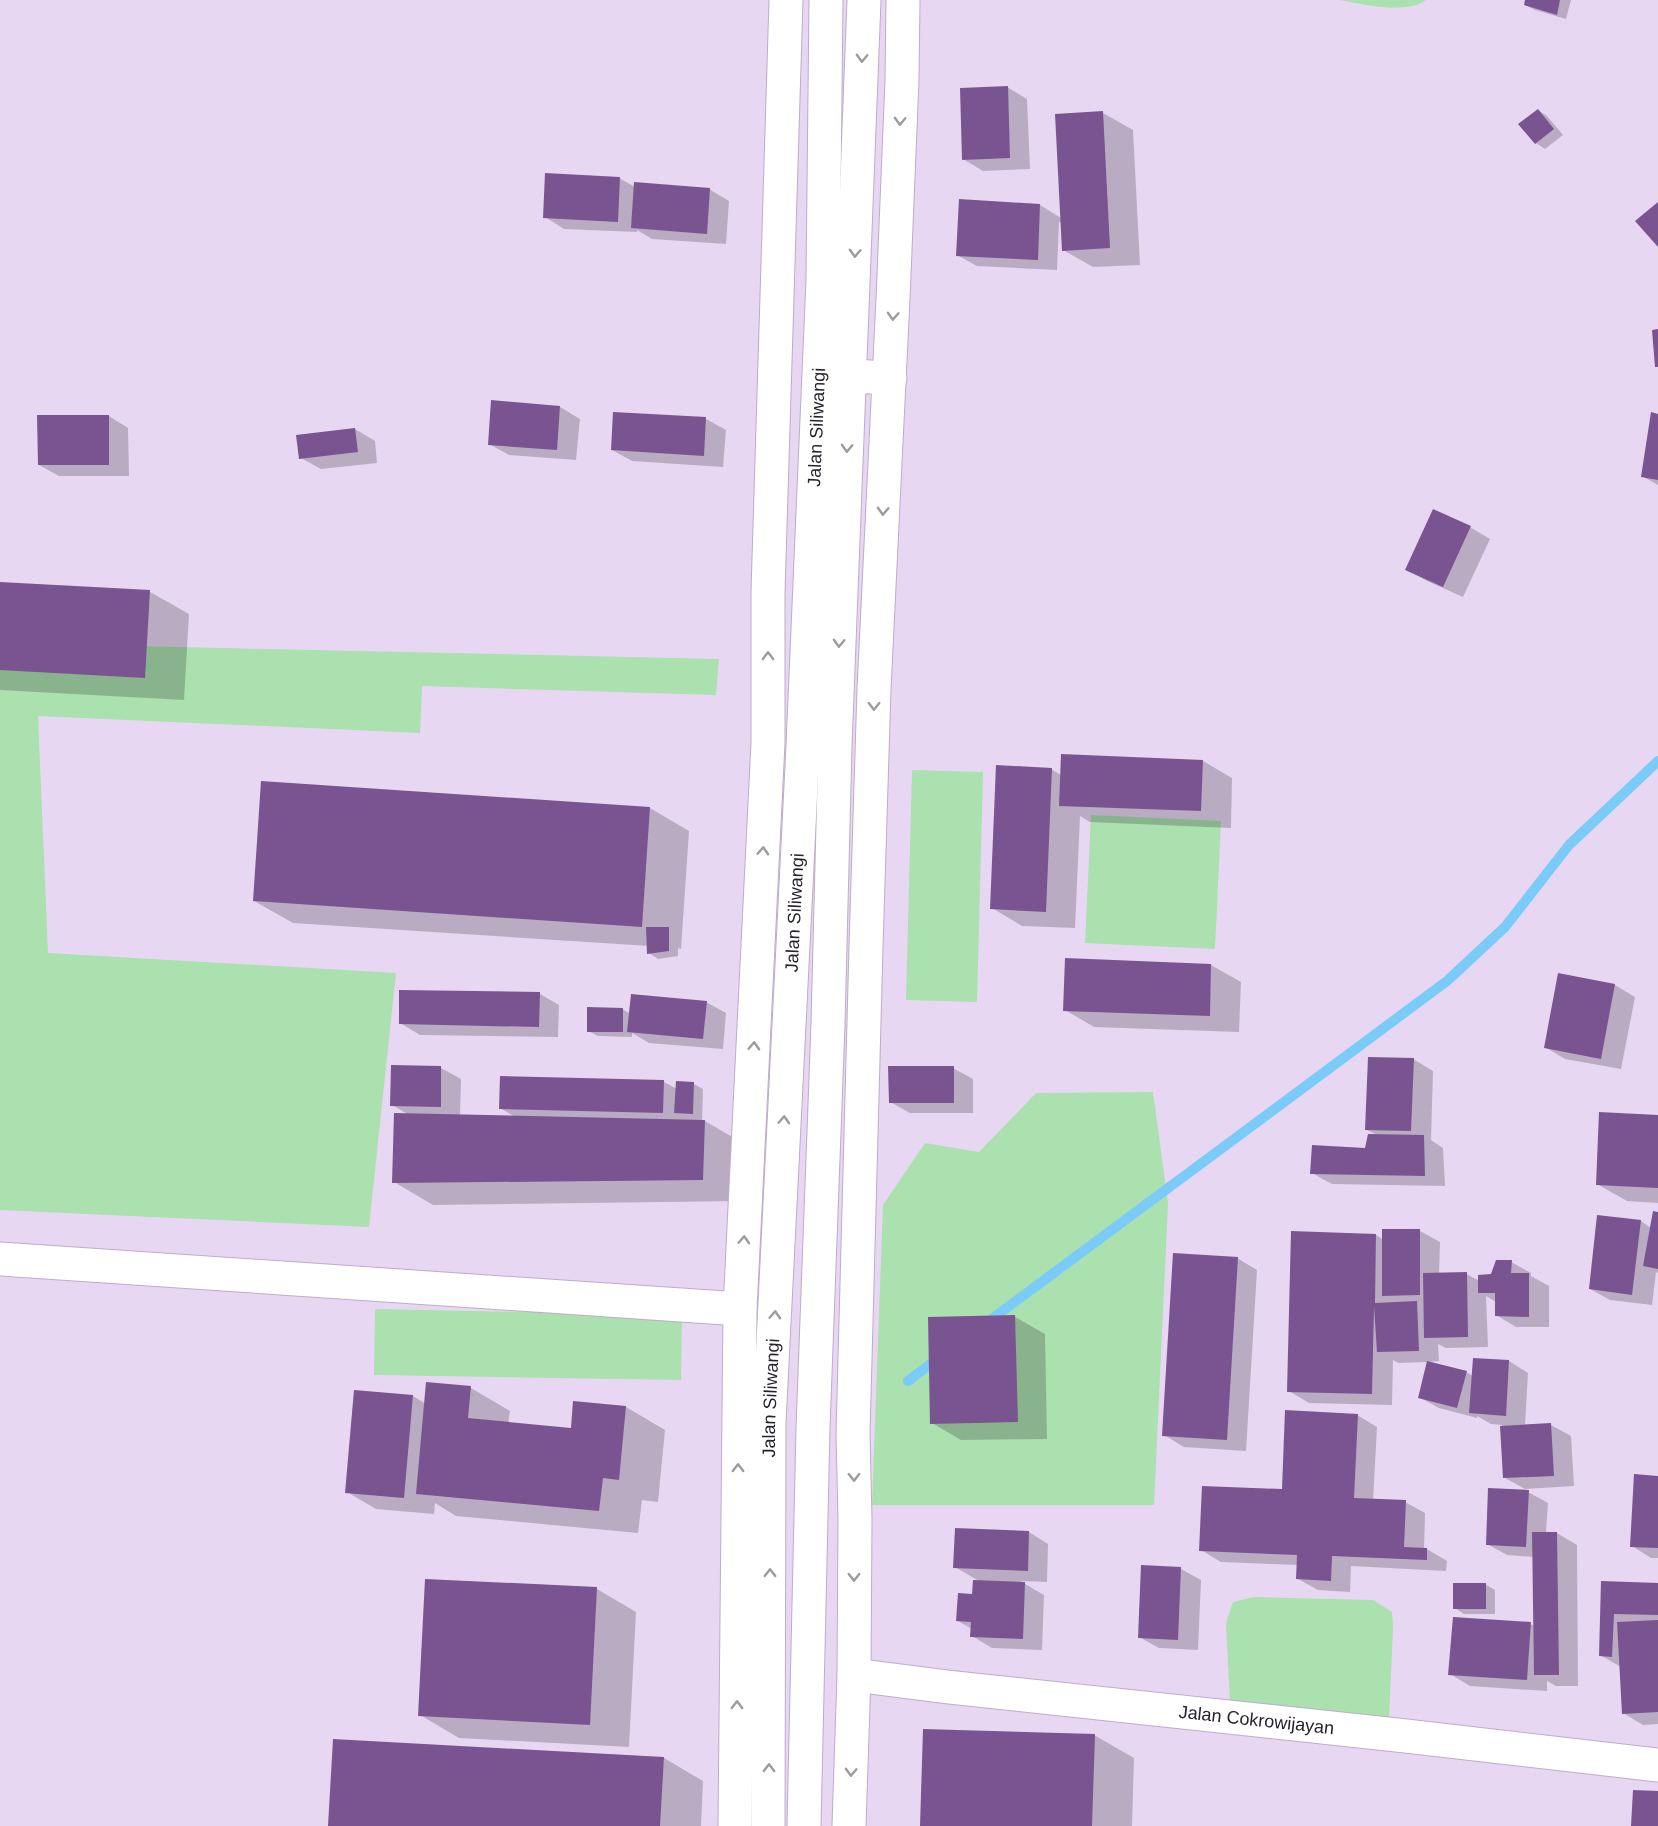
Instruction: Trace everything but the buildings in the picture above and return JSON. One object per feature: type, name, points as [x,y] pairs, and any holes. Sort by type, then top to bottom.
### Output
[{"type":"main road","points":[[735,1826],[740,1309],[768,743],[768,592],[786,0]]},
{"type":"main road","name":"Jalan Siliwangi","points":[[768,1826],[770,1423],[822,304],[826,0]]},
{"type":"main road","name":"Jalan Siliwangi","points":[[804,1826],[813,1428],[828,1024],[835,746],[864,0]]},
{"type":"main road","points":[[849,1826],[854,1675],[853,1434],[874,689],[890,378],[903,0]]},
{"type":"main road","points":[[850,376],[890,378]]},
{"type":"main road","points":[[0,1259],[740,1309]]},
{"type":"main road","name":"Jalan Cokrowijayan","points":[[854,1675],[1658,1765]]},
{"type":"green space","points":[[1339,0],[1426,0],[1407,7],[1396,8]]},
{"type":"green space","points":[[0,643],[719,659],[716,695],[422,686],[420,733],[38,716],[48,953],[396,973],[369,1227],[0,1210]]},
{"type":"green space","points":[[912,770],[983,772],[977,1002],[906,1000]]},
{"type":"green space","points":[[1091,815],[1221,821],[1215,949],[1085,943]]},
{"type":"green space","points":[[1153,1092],[1168,1203],[1154,1505],[872,1505],[883,1205],[925,1143],[979,1152],[1036,1093]]},
{"type":"green space","points":[[375,1309],[682,1315],[681,1380],[374,1375]]},
{"type":"green space","points":[[1254,1597],[1373,1600],[1392,1612],[1389,1718],[1230,1702],[1226,1623],[1233,1602]]},
{"type":"waterway","points":[[985,1324],[1447,981],[1505,927],[1569,845],[1658,761]]},
{"type":"waterway","points":[[908,1381],[941,1356]]}]
